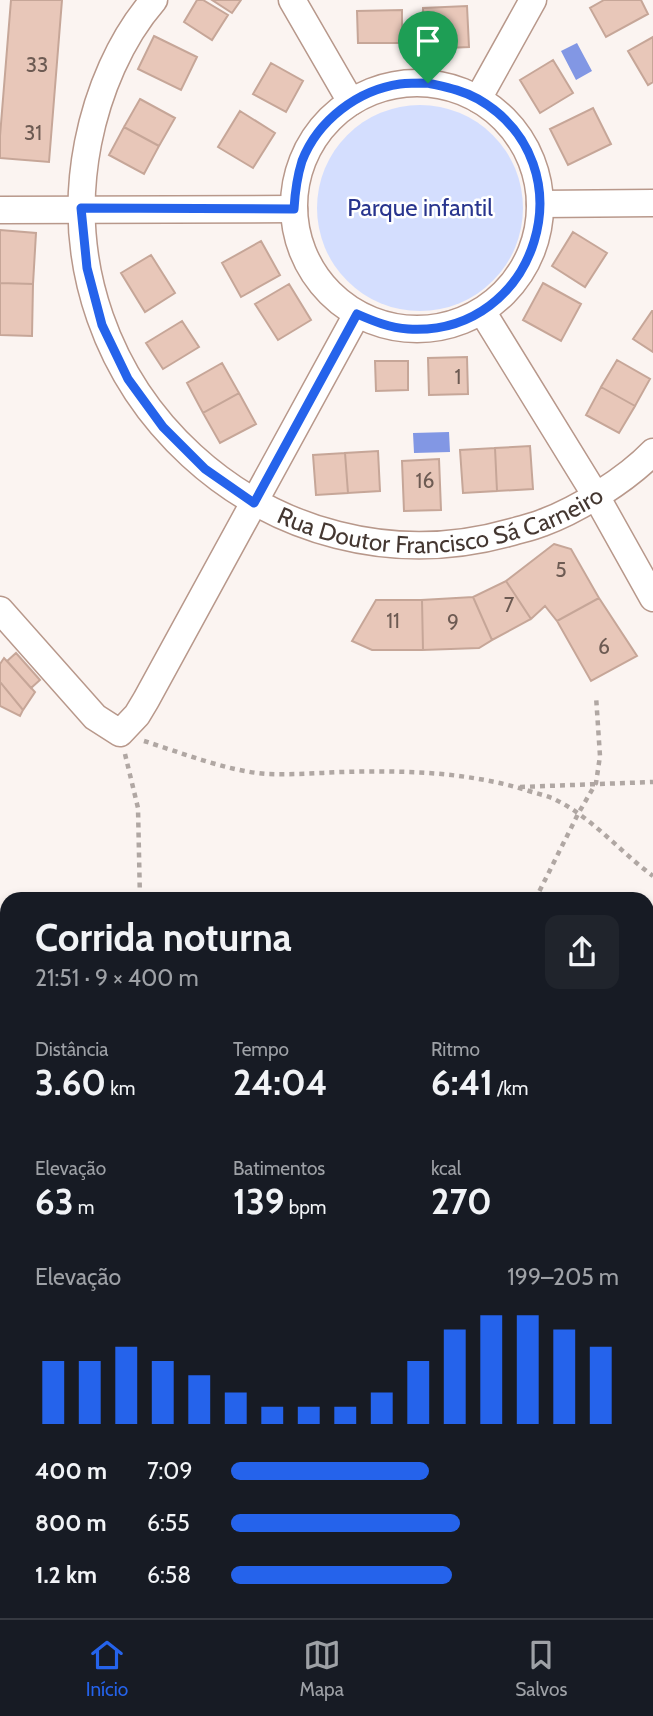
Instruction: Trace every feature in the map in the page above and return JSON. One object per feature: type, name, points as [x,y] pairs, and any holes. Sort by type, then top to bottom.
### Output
[{"type":"street","name":"Rua Doutor Francisco Sá Carneiro","points":[[154,0],[125,42],[106,81],[92,122],[84,165],[81,208],[87,268],[102,325],[128,379],[163,427],[205,469],[254,503],[309,527],[367,542],[426,546],[485,539],[543,523],[596,496],[653,452]]},
{"type":"street","points":[[292,0],[351,102]]},
{"type":"street","points":[[478,99],[533,0]]},
{"type":"street","points":[[428,83],[453,88],[478,99],[498,113],[515,131],[528,152],[537,176],[539,227],[532,252],[520,275],[503,295],[482,311],[459,322],[433,328],[407,329],[381,324],[357,314],[336,299],[319,281],[305,259],[297,234],[294,209],[296,184],[303,159],[315,137],[331,118],[351,102],[375,90],[401,84],[428,83]]},
{"type":"street","points":[[540,204],[653,203]]},
{"type":"street","points":[[0,210],[294,209]]},
{"type":"street","points":[[482,311],[596,496],[653,598]]},
{"type":"street","points":[[1,613],[95,717],[120,733],[137,715],[146,700],[357,314]]},
{"type":"path","points":[[539,892],[596,783],[600,756],[597,696]]},
{"type":"path","points":[[120,733],[211,762],[266,774],[445,774],[484,779],[515,787],[552,798],[578,814],[653,876]]},
{"type":"path","points":[[120,733],[138,808],[140,892]]},
{"type":"path","points":[[515,787],[653,782]]},
{"type":"green space","name":"Parque infantil","points":[[420,105],[459,113],[492,136],[515,169],[523,208],[515,247],[492,280],[459,303],[420,311],[381,303],[348,280],[325,247],[317,208],[325,169],[348,136],[381,113]]},
{"type":"water","points":[[577,43],[592,71],[576,80],[561,51]]},
{"type":"water","points":[[449,432],[450,452],[414,453],[413,433]]},
{"type":"building","points":[[11,0],[62,0],[49,162],[0,158]]},
{"type":"building","points":[[197,0],[203,0],[228,15],[212,40],[184,22]]},
{"type":"building","points":[[212,0],[241,0],[232,13]]},
{"type":"building","points":[[604,0],[641,0],[648,14],[606,37],[590,8]]},
{"type":"building","points":[[467,6],[469,47],[424,49],[423,8]]},
{"type":"building","points":[[402,10],[402,43],[358,43],[357,11]]},
{"type":"building","points":[[154,36],[197,57],[181,90],[138,69]]},
{"type":"building","points":[[653,37],[653,82],[648,85],[628,51]]},
{"type":"building","points":[[553,60],[573,93],[540,113],[520,80]]},
{"type":"building","points":[[271,63],[303,81],[286,112],[253,94]]},
{"type":"building","points":[[140,99],[175,118],[159,146],[124,127]]},
{"type":"building","points":[[593,108],[611,144],[568,165],[550,129]]},
{"type":"building","points":[[240,111],[275,133],[253,168],[218,147]]},
{"type":"building","points":[[124,127],[159,146],[144,174],[109,155]]},
{"type":"building","points":[[0,230],[36,233],[33,284],[0,283]]},
{"type":"building","points":[[573,232],[607,253],[585,287],[552,266]]},
{"type":"building","points":[[261,241],[280,275],[241,297],[222,263]]},
{"type":"building","points":[[151,255],[175,293],[145,312],[121,273]]},
{"type":"building","points":[[0,283],[33,284],[32,336],[0,335]]},
{"type":"building","points":[[543,283],[581,304],[561,341],[523,320]]},
{"type":"building","points":[[289,284],[311,320],[278,340],[255,304]]},
{"type":"building","points":[[653,311],[653,352],[633,339]]},
{"type":"building","points":[[182,321],[199,347],[163,369],[146,343]]},
{"type":"building","points":[[467,357],[468,394],[429,395],[428,358]]},
{"type":"building","points":[[617,360],[650,379],[635,406],[601,387]]},
{"type":"building","points":[[375,361],[408,361],[408,390],[376,391]]},
{"type":"building","points":[[222,363],[239,393],[203,413],[187,383]]},
{"type":"building","points":[[601,387],[635,406],[619,433],[586,415]]},
{"type":"building","points":[[239,393],[256,424],[220,443],[203,413]]},
{"type":"building","points":[[530,446],[533,489],[497,491],[495,448]]},
{"type":"building","points":[[495,448],[497,491],[463,493],[460,450]]},
{"type":"building","points":[[378,451],[380,491],[348,493],[345,453]]},
{"type":"building","points":[[345,453],[348,493],[316,495],[313,455]]},
{"type":"building","points":[[439,459],[441,510],[404,511],[402,461]]},
{"type":"building","points":[[554,544],[571,549],[599,598],[557,621],[545,606],[531,619],[506,581]]},
{"type":"building","points":[[506,581],[531,619],[492,640],[473,597]]},
{"type":"building","points":[[473,597],[492,640],[479,648],[423,650],[422,600]]},
{"type":"building","points":[[599,598],[637,656],[591,681],[557,621]]},
{"type":"building","points":[[376,600],[422,600],[423,650],[372,650],[352,641]]},
{"type":"building","points":[[16,653],[40,680],[31,688],[7,661]]},
{"type":"building","points":[[4,658],[35,692],[23,710],[0,682],[0,664]]},
{"type":"building","points":[[0,682],[23,710],[20,716],[0,706]]},
{"type":"route","points":[[428,83],[453,88],[478,99],[498,113],[515,131],[528,152],[537,176],[540,204],[539,227],[532,252],[520,275],[503,295],[482,311],[459,322],[433,328],[407,329],[381,324],[357,314],[254,503],[205,469],[163,427],[128,379],[102,325],[87,268],[81,208],[294,209],[296,184],[303,159],[315,137],[331,118],[351,102],[375,90],[401,84],[428,83]]}]
